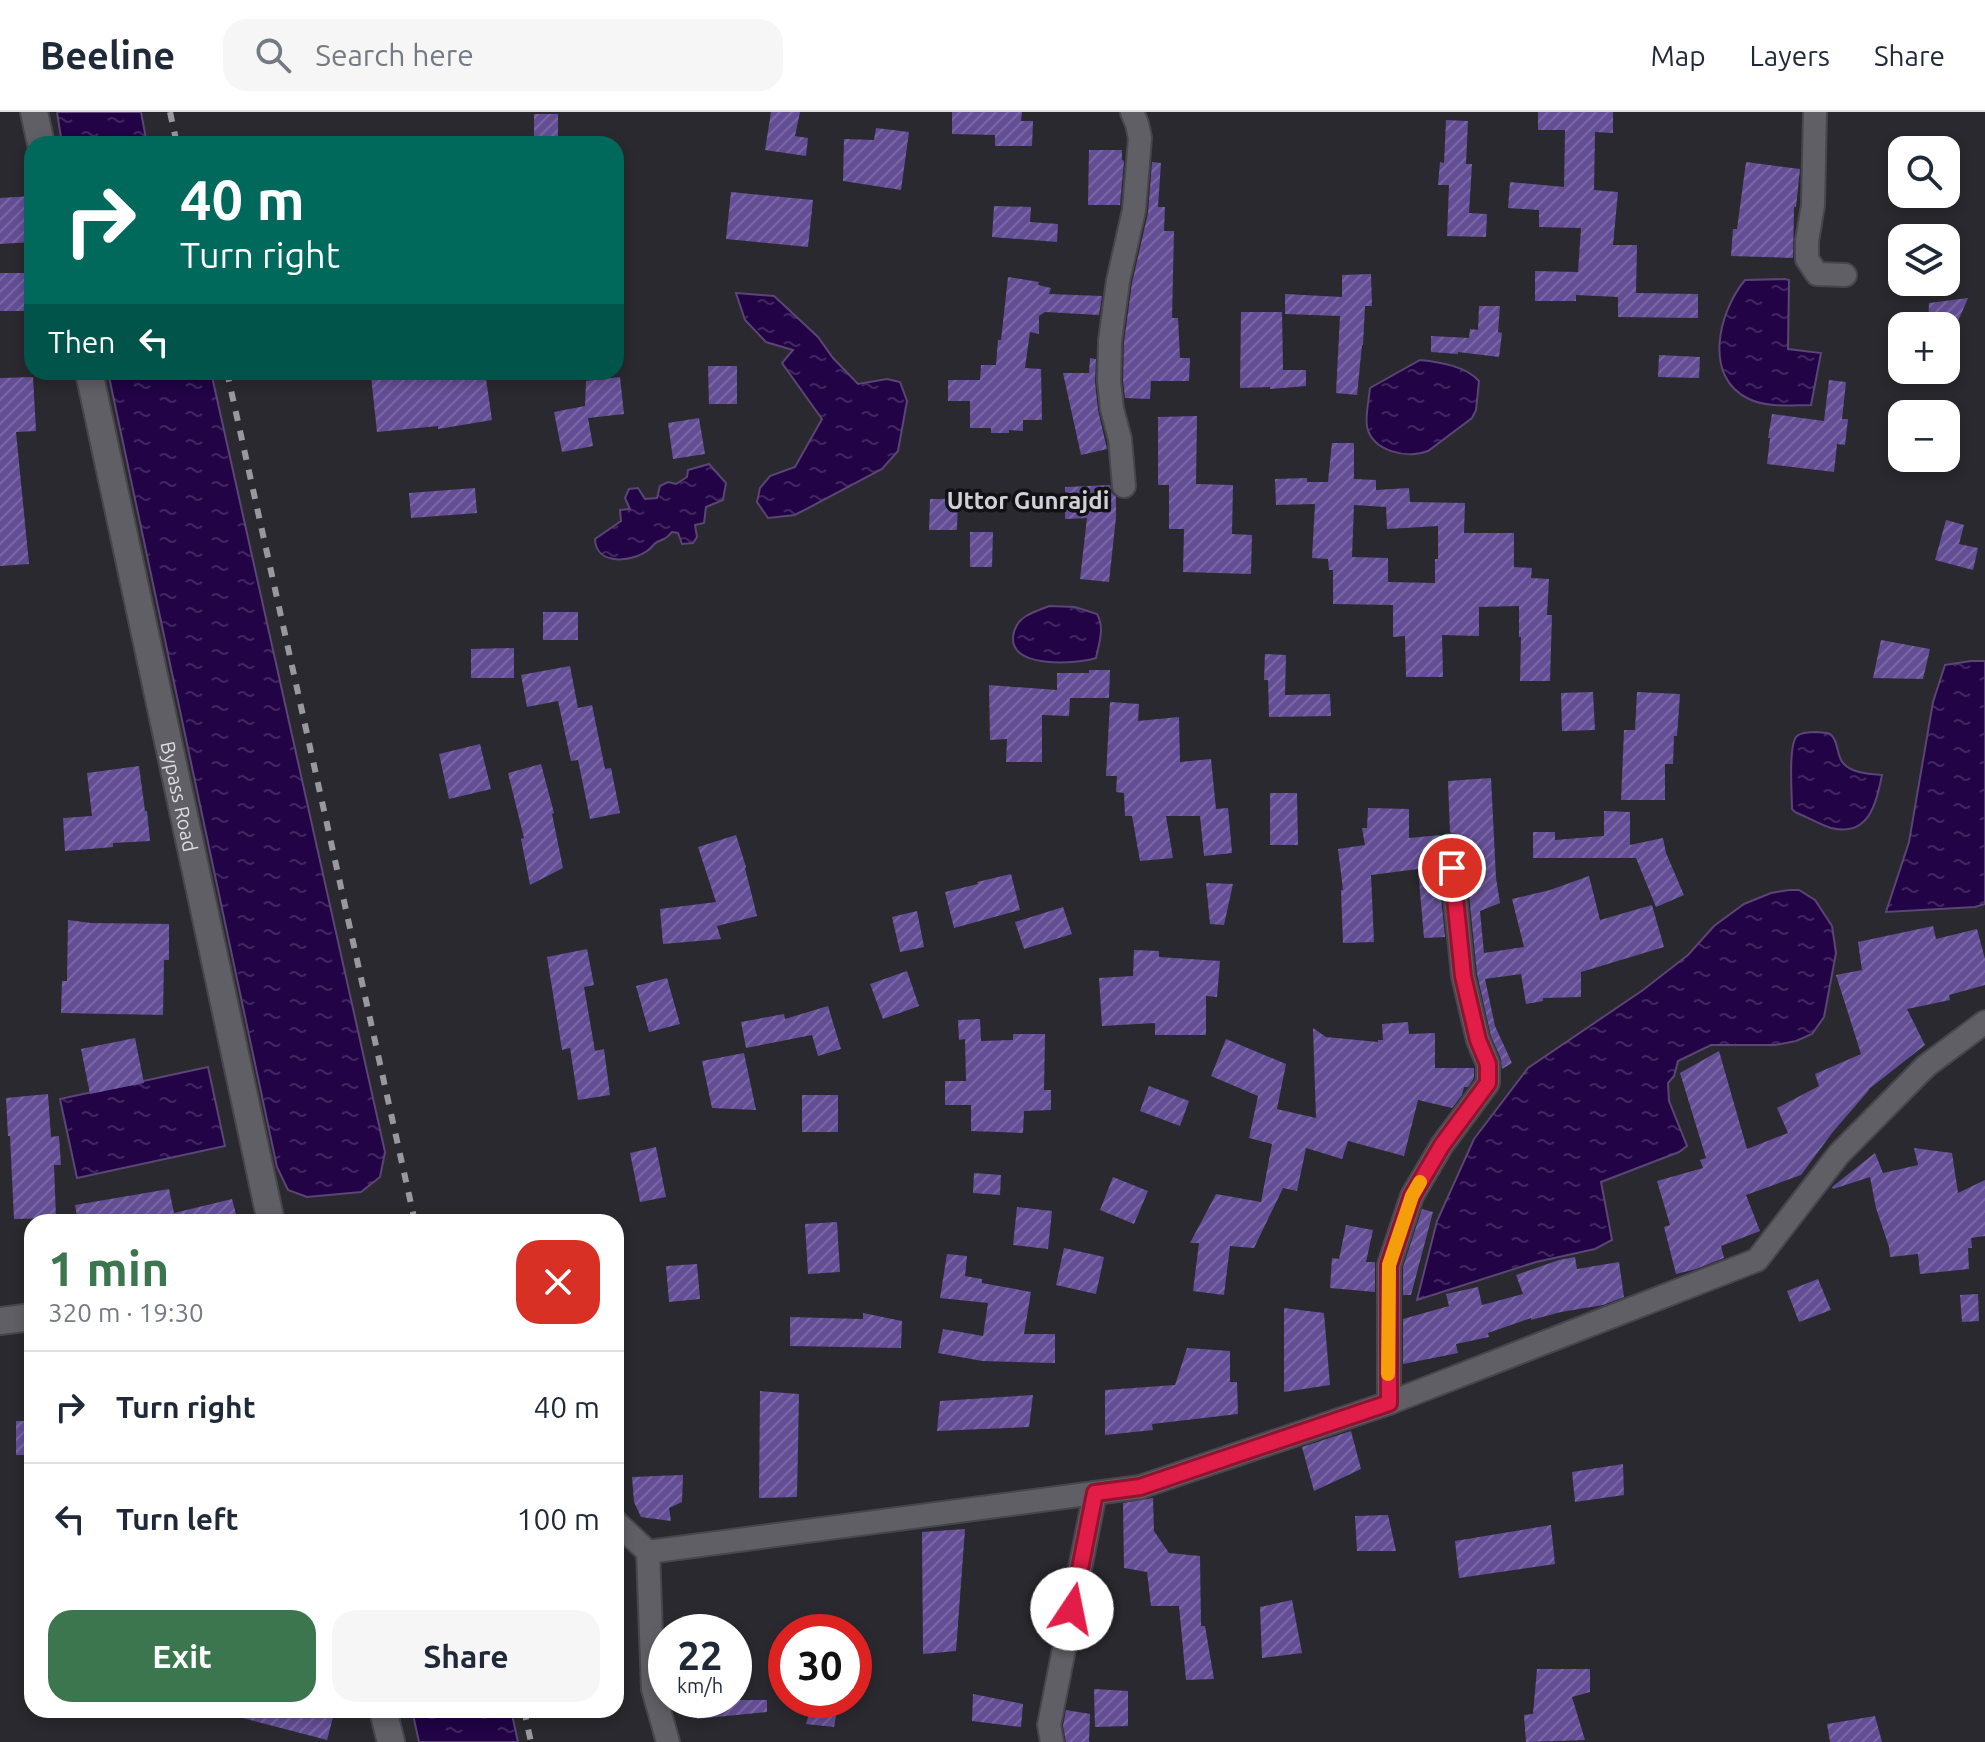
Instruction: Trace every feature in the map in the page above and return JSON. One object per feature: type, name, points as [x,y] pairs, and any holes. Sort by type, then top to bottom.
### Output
[{"type":"street","points":[[34,112],[39,136]]},
{"type":"street","points":[[1124,486],[1120,439],[1112,409],[1110,341],[1118,281],[1134,210],[1140,138],[1132,112]]},
{"type":"street","points":[[1815,112],[1813,205],[1807,259],[1817,274],[1845,275]]},
{"type":"street","name":"Bypass Road","points":[[91,380],[269,1214]]},
{"type":"street","points":[[1389,1403],[1389,1265],[1412,1196],[1442,1145],[1488,1083],[1488,1064],[1478,1040],[1463,976],[1450,846]]},
{"type":"street","points":[[648,1552],[1140,1487],[1389,1403],[1757,1260],[1839,1154],[1926,1066],[1985,1022]]},
{"type":"street","points":[[0,1321],[24,1318]]},
{"type":"street","points":[[1052,1742],[1049,1725],[1095,1493]]},
{"type":"street","points":[[624,1530],[648,1552],[653,1689],[668,1742]]},
{"type":"street","points":[[385,1718],[391,1742]]},
{"type":"water","points":[[57,112],[141,112],[146,136],[61,136]]},
{"type":"water","points":[[1745,280],[1789,280],[1788,349],[1821,353],[1811,405],[1772,405],[1749,399],[1734,389],[1720,360],[1722,325]]},
{"type":"water","points":[[736,293],[774,296],[818,337],[858,384],[887,379],[900,382],[907,401],[898,451],[882,469],[795,515],[768,518],[757,502],[760,488],[770,476],[795,467],[822,419],[782,363],[793,350],[766,342],[745,320]]},
{"type":"water","points":[[1420,360],[1452,366],[1474,376],[1479,381],[1476,410],[1472,418],[1428,451],[1401,454],[1384,448],[1371,436],[1367,427],[1370,388]]},
{"type":"water","points":[[110,380],[213,380],[385,1152],[380,1177],[361,1192],[307,1197],[288,1190],[277,1167]]},
{"type":"water","points":[[709,464],[726,483],[723,500],[706,507],[704,523],[695,525],[697,537],[693,543],[682,544],[678,533],[672,532],[633,558],[608,558],[601,554],[595,539],[621,521],[620,510],[630,509],[625,498],[629,489],[638,488],[645,499],[657,498],[660,486],[668,482],[676,484],[687,477],[688,470]]},
{"type":"water","points":[[1049,606],[1075,607],[1097,614],[1101,630],[1096,658],[1047,662],[1022,655],[1015,647],[1015,628],[1026,616]]},
{"type":"water","points":[[1985,661],[1985,904],[1886,912],[1909,842],[1933,702],[1945,665]]},
{"type":"water","points":[[1806,732],[1833,737],[1841,761],[1847,767],[1882,775],[1873,807],[1862,823],[1854,828],[1831,828],[1792,809],[1791,759],[1794,741]]},
{"type":"water","points":[[1799,890],[1815,900],[1832,926],[1836,953],[1824,1017],[1812,1034],[1775,1045],[1711,1045],[1678,1061],[1674,1076],[1668,1083],[1669,1101],[1687,1146],[1679,1152],[1601,1182],[1612,1240],[1595,1249],[1536,1262],[1417,1300],[1437,1221],[1474,1139],[1528,1068],[1643,990],[1688,955],[1714,926],[1744,904],[1771,893]]},
{"type":"water","points":[[208,1067],[225,1146],[77,1178],[60,1099]]},
{"type":"water","points":[[414,1718],[513,1718],[518,1742],[419,1742]]},
{"type":"building","points":[[771,112],[800,112],[795,136],[808,138],[806,156],[765,150]]},
{"type":"building","points":[[952,112],[1022,112],[1021,121],[1033,121],[1032,146],[995,146],[995,135],[952,134]]},
{"type":"building","points":[[1538,112],[1613,112],[1613,133],[1595,132],[1594,190],[1618,192],[1613,245],[1637,245],[1636,293],[1698,294],[1698,318],[1618,317],[1618,297],[1576,295],[1576,301],[1535,301],[1535,271],[1578,272],[1581,228],[1539,227],[1539,210],[1508,208],[1510,182],[1564,187],[1565,130],[1538,130]]},
{"type":"building","points":[[534,114],[558,114],[558,136],[534,136]]},
{"type":"building","points":[[1446,120],[1468,121],[1466,164],[1472,164],[1469,213],[1487,214],[1486,237],[1447,236],[1449,185],[1438,185],[1440,162],[1444,163]]},
{"type":"building","points":[[876,128],[909,132],[901,190],[843,181],[844,139],[874,140]]},
{"type":"building","points":[[1089,150],[1122,150],[1120,205],[1088,205]]},
{"type":"building","points":[[1152,162],[1161,163],[1158,207],[1165,207],[1164,231],[1174,231],[1172,318],[1178,318],[1180,358],[1190,358],[1189,381],[1151,381],[1150,399],[1125,398],[1124,342],[1132,283],[1148,213]]},
{"type":"building","points":[[1746,162],[1800,169],[1794,207],[1793,258],[1731,256]]},
{"type":"building","points":[[731,192],[813,200],[808,247],[726,239]]},
{"type":"building","points":[[24,196],[24,242],[0,244],[0,198]]},
{"type":"building","points":[[994,206],[1031,207],[1030,222],[1058,224],[1057,242],[992,237]]},
{"type":"building","points":[[0,273],[24,273],[24,311],[0,311]]},
{"type":"building","points":[[1371,274],[1372,306],[1365,306],[1357,395],[1336,393],[1340,316],[1285,314],[1285,294],[1342,297],[1342,275]]},
{"type":"building","points":[[1008,277],[1039,282],[1038,285],[1051,288],[1049,294],[1102,296],[1099,315],[1045,312],[1039,316],[1039,334],[1030,332],[1025,368],[1041,369],[1042,420],[1023,420],[1023,431],[991,433],[991,428],[970,428],[970,401],[948,401],[948,380],[980,380],[981,365],[996,365]]},
{"type":"building","points":[[1968,298],[1960,317],[1960,312],[1929,312],[1929,303]]},
{"type":"building","points":[[1479,306],[1500,306],[1498,332],[1502,333],[1499,357],[1431,352],[1431,336],[1469,338],[1470,329],[1478,330]]},
{"type":"building","points":[[1241,312],[1282,312],[1283,370],[1306,370],[1306,386],[1240,388]]},
{"type":"building","points":[[1659,355],[1700,357],[1699,378],[1658,377]]},
{"type":"building","points":[[1090,358],[1096,359],[1098,410],[1107,449],[1081,455],[1063,373],[1089,373]]},
{"type":"building","points":[[708,366],[737,366],[737,404],[709,404]]},
{"type":"building","points":[[0,378],[33,380],[36,431],[16,432],[29,564],[0,566]]},
{"type":"building","points":[[371,380],[486,380],[492,420],[438,429],[438,426],[377,432]]},
{"type":"building","points":[[620,380],[624,414],[588,418],[593,446],[562,452],[554,412],[585,406],[586,381]]},
{"type":"building","points":[[1829,380],[1846,382],[1842,419],[1848,419],[1845,445],[1837,444],[1834,472],[1767,464],[1772,414],[1824,421]]},
{"type":"building","points":[[1197,416],[1196,484],[1233,485],[1232,534],[1252,535],[1251,574],[1183,572],[1184,529],[1169,529],[1169,485],[1158,485],[1158,417]]},
{"type":"building","points":[[699,418],[705,454],[673,459],[668,423]]},
{"type":"building","points":[[1332,443],[1354,443],[1354,479],[1376,480],[1376,490],[1409,488],[1410,502],[1465,503],[1464,533],[1514,533],[1514,567],[1532,568],[1531,578],[1549,579],[1547,615],[1552,615],[1550,681],[1520,681],[1519,606],[1479,607],[1479,636],[1442,635],[1443,677],[1406,677],[1405,636],[1393,637],[1393,605],[1333,604],[1333,570],[1329,570],[1328,559],[1312,558],[1315,504],[1276,505],[1275,479],[1307,478],[1307,482],[1328,482]],"holes":[[[1354,505],[1386,507],[1387,529],[1438,526],[1435,583],[1388,582],[1388,558],[1352,557]]]},
{"type":"building","points":[[1110,485],[1116,497],[1116,517],[1109,582],[1080,579],[1087,518],[1065,519],[1065,487]]},
{"type":"building","points":[[475,488],[477,513],[411,518],[409,493]]},
{"type":"building","points":[[930,499],[958,499],[957,530],[929,530]]},
{"type":"building","points":[[1946,520],[1964,525],[1959,544],[1978,548],[1973,570],[1935,560]]},
{"type":"building","points":[[970,532],[993,532],[992,567],[970,567]]},
{"type":"building","points":[[543,612],[578,612],[578,640],[543,640]]},
{"type":"building","points":[[1881,640],[1930,649],[1923,679],[1873,678]]},
{"type":"building","points":[[514,648],[514,678],[471,678],[471,649]]},
{"type":"building","points":[[1265,654],[1286,655],[1285,695],[1330,694],[1331,716],[1269,717],[1268,680],[1264,680]]},
{"type":"building","points":[[570,666],[578,708],[592,705],[605,769],[611,768],[620,813],[590,819],[578,760],[571,761],[558,701],[527,707],[521,675]]},
{"type":"building","points":[[1089,670],[1110,670],[1109,698],[1070,698],[1069,716],[1042,715],[1042,762],[1006,762],[1007,739],[990,740],[989,685],[1057,690],[1057,673],[1089,673]]},
{"type":"building","points":[[1593,692],[1595,730],[1562,731],[1561,693]]},
{"type":"building","points":[[1637,692],[1680,694],[1673,764],[1665,764],[1665,800],[1621,800],[1624,730],[1635,730]]},
{"type":"building","points":[[1110,702],[1139,704],[1138,721],[1179,717],[1180,762],[1211,759],[1216,809],[1228,808],[1232,853],[1204,856],[1200,816],[1166,816],[1173,858],[1140,861],[1132,816],[1125,816],[1124,793],[1116,792],[1117,776],[1106,776]]},
{"type":"building","points":[[480,744],[491,789],[449,799],[439,754]]},
{"type":"building","points":[[541,764],[554,813],[563,868],[530,885],[521,839],[524,838],[508,773]]},
{"type":"building","points":[[139,766],[150,841],[65,851],[63,818],[92,816],[87,773]]},
{"type":"building","points":[[1491,778],[1500,903],[1480,911],[1484,953],[1524,947],[1512,899],[1589,876],[1600,920],[1652,905],[1664,947],[1581,972],[1581,997],[1543,998],[1543,1001],[1526,1004],[1521,974],[1485,979],[1495,1026],[1512,1063],[1502,1069],[1477,974],[1464,845],[1461,837],[1450,832],[1448,781]]},
{"type":"building","points":[[1270,793],[1297,793],[1298,845],[1270,845]]},
{"type":"building","points":[[1368,808],[1409,809],[1409,838],[1441,835],[1436,847],[1445,937],[1424,938],[1418,869],[1371,875],[1374,942],[1343,943],[1343,890],[1338,849],[1365,845],[1362,828],[1367,828]]},
{"type":"building","points":[[1604,811],[1630,812],[1630,845],[1663,838],[1684,895],[1656,907],[1636,858],[1533,858],[1533,832],[1555,832],[1555,840],[1604,836]]},
{"type":"building","points":[[736,835],[757,916],[717,926],[721,939],[663,944],[660,909],[716,902],[698,847]]},
{"type":"building","points":[[1011,874],[1020,910],[954,928],[945,892]]},
{"type":"building","points":[[1206,883],[1233,884],[1224,925],[1210,924]]},
{"type":"building","points":[[1063,907],[1072,934],[1024,949],[1015,922]]},
{"type":"building","points":[[917,911],[924,947],[900,952],[892,917]]},
{"type":"building","points":[[68,920],[169,924],[169,960],[164,960],[163,1015],[61,1013],[62,981],[67,981]]},
{"type":"building","points":[[1933,926],[1936,939],[1977,929],[1985,959],[1985,985],[1949,995],[1950,1000],[1907,1009],[1925,1045],[1869,1089],[1801,1175],[1746,1195],[1760,1231],[1721,1246],[1724,1258],[1676,1274],[1664,1227],[1670,1225],[1657,1181],[1703,1168],[1700,1160],[1706,1158],[1680,1073],[1719,1051],[1747,1149],[1788,1133],[1777,1108],[1819,1086],[1815,1074],[1861,1054],[1836,975],[1862,970],[1858,942]]},
{"type":"building","points":[[587,949],[594,985],[584,987],[595,1051],[604,1049],[610,1095],[578,1100],[570,1048],[562,1050],[547,957]]},
{"type":"building","points":[[1134,950],[1159,951],[1159,957],[1220,961],[1217,997],[1206,996],[1206,1035],[1155,1035],[1155,1023],[1102,1026],[1099,978],[1133,976]]},
{"type":"building","points":[[907,971],[919,1006],[883,1019],[870,984]]},
{"type":"building","points":[[667,978],[680,1024],[649,1032],[636,986]]},
{"type":"building","points":[[828,1006],[841,1049],[818,1056],[812,1035],[746,1048],[741,1022],[784,1014],[785,1019]]},
{"type":"building","points":[[980,1019],[981,1041],[1013,1040],[1013,1034],[1045,1034],[1044,1090],[1051,1090],[1051,1110],[1024,1111],[1023,1133],[971,1131],[971,1105],[945,1105],[945,1081],[966,1081],[965,1039],[959,1040],[958,1020]]},
{"type":"building","points":[[1408,1022],[1409,1034],[1435,1033],[1435,1068],[1474,1068],[1474,1078],[1468,1087],[1464,1087],[1452,1108],[1418,1100],[1404,1156],[1348,1141],[1342,1159],[1306,1148],[1297,1191],[1283,1188],[1254,1248],[1230,1246],[1224,1295],[1193,1291],[1199,1243],[1190,1243],[1216,1194],[1261,1202],[1272,1144],[1249,1138],[1258,1096],[1211,1076],[1226,1039],[1286,1064],[1277,1109],[1316,1118],[1313,1028],[1326,1037],[1378,1042],[1383,1040],[1382,1024]]},
{"type":"building","points":[[135,1038],[144,1083],[90,1094],[81,1049]]},
{"type":"building","points":[[744,1053],[756,1110],[712,1108],[702,1061]]},
{"type":"building","points":[[1149,1086],[1189,1101],[1180,1126],[1140,1111]]},
{"type":"building","points":[[48,1094],[51,1137],[59,1136],[61,1165],[54,1165],[56,1214],[24,1214],[24,1219],[14,1219],[6,1098]]},
{"type":"building","points":[[802,1095],[838,1095],[838,1132],[802,1132]]},
{"type":"building","points":[[656,1147],[666,1197],[640,1202],[630,1153]]},
{"type":"building","points":[[1914,1148],[1952,1153],[1958,1193],[1985,1180],[1985,1236],[1971,1238],[1969,1269],[1920,1274],[1918,1254],[1890,1257],[1870,1177],[1832,1187],[1875,1153],[1883,1173],[1918,1165]]},
{"type":"building","points":[[974,1173],[1001,1175],[1000,1195],[973,1193]]},
{"type":"building","points":[[1113,1177],[1148,1191],[1134,1224],[1100,1210]]},
{"type":"building","points":[[169,1189],[174,1213],[232,1199],[236,1214],[77,1214],[75,1205]]},
{"type":"building","points":[[1017,1207],[1052,1211],[1048,1249],[1013,1245]]},
{"type":"building","points":[[1422,1209],[1433,1212],[1411,1295],[1403,1295],[1403,1267]]},
{"type":"building","points":[[837,1222],[840,1272],[808,1274],[805,1224]]},
{"type":"building","points":[[1346,1225],[1373,1230],[1366,1262],[1375,1262],[1375,1292],[1330,1288],[1332,1258],[1339,1259]]},
{"type":"building","points":[[1064,1248],[1104,1257],[1096,1294],[1056,1285]]},
{"type":"building","points":[[947,1254],[967,1256],[965,1276],[982,1279],[982,1283],[1031,1292],[1024,1334],[1055,1334],[1055,1363],[982,1361],[938,1353],[943,1329],[983,1336],[988,1303],[940,1298]]},
{"type":"building","points":[[1575,1257],[1577,1269],[1619,1262],[1624,1297],[1603,1305],[1531,1318],[1488,1333],[1489,1337],[1456,1344],[1458,1353],[1403,1364],[1403,1319],[1449,1306],[1446,1294],[1478,1287],[1482,1305],[1523,1294],[1516,1275]]},
{"type":"building","points":[[697,1264],[700,1299],[669,1302],[666,1266]]},
{"type":"building","points":[[1818,1279],[1831,1310],[1799,1322],[1787,1291]]},
{"type":"building","points":[[1978,1294],[1979,1321],[1962,1322],[1960,1295]]},
{"type":"building","points":[[1284,1308],[1324,1313],[1330,1385],[1284,1392]]},
{"type":"building","points":[[863,1313],[902,1321],[901,1348],[790,1346],[790,1317],[863,1319]]},
{"type":"building","points":[[1187,1348],[1230,1351],[1230,1382],[1237,1382],[1238,1414],[1152,1424],[1153,1430],[1105,1435],[1105,1390],[1175,1385]]},
{"type":"building","points":[[760,1391],[799,1394],[797,1497],[759,1498]]},
{"type":"building","points":[[1033,1395],[1029,1427],[937,1431],[940,1401]]},
{"type":"building","points":[[16,1421],[24,1421],[24,1455],[16,1455]]},
{"type":"building","points":[[1351,1431],[1361,1469],[1314,1491],[1302,1447]]},
{"type":"building","points":[[1623,1464],[1624,1495],[1575,1502],[1572,1472]]},
{"type":"building","points":[[683,1475],[682,1502],[669,1508],[671,1521],[641,1517],[634,1502],[632,1477]]},
{"type":"building","points":[[1153,1498],[1154,1531],[1169,1553],[1200,1556],[1201,1626],[1205,1626],[1214,1679],[1186,1680],[1179,1606],[1151,1606],[1147,1572],[1124,1568],[1123,1503]]},
{"type":"building","points":[[1388,1515],[1396,1551],[1357,1551],[1355,1516]]},
{"type":"building","points":[[1551,1525],[1555,1564],[1459,1578],[1455,1541]]},
{"type":"building","points":[[965,1529],[956,1651],[923,1654],[922,1532]]},
{"type":"building","points":[[1292,1600],[1302,1653],[1262,1658],[1260,1607]]},
{"type":"building","points":[[1537,1669],[1590,1669],[1590,1692],[1572,1697],[1585,1740],[1526,1742],[1524,1715],[1533,1714]]},
{"type":"building","points":[[1094,1689],[1128,1691],[1128,1726],[1095,1727]]},
{"type":"building","points":[[973,1694],[1023,1704],[1021,1727],[972,1721]]},
{"type":"building","points":[[752,1700],[767,1700],[767,1712],[752,1714]]},
{"type":"building","points":[[1066,1710],[1090,1714],[1089,1742],[1066,1742],[1063,1726]]},
{"type":"building","points":[[1875,1716],[1882,1742],[1830,1742],[1827,1724]]},
{"type":"building","points":[[243,1718],[333,1718],[327,1740]]},
{"type":"building","points":[[808,1718],[836,1718],[834,1727],[806,1724]]},
{"type":"railway","points":[[170,112],[175,136]]},
{"type":"railway","points":[[229,380],[413,1214]]},
{"type":"railway","points":[[526,1718],[531,1742]]},
{"type":"slow traffic","points":[[1388,1374],[1389,1265],[1412,1196],[1420,1182]]},
{"type":"district","name":"Uttor Gunrajdi","points":[[1028,500]]},
{"type":"route","points":[[1072,1609],[1095,1493],[1140,1487],[1389,1403],[1389,1265],[1412,1196],[1442,1145],[1488,1083],[1488,1064],[1478,1040],[1463,976],[1452,868]]}]
